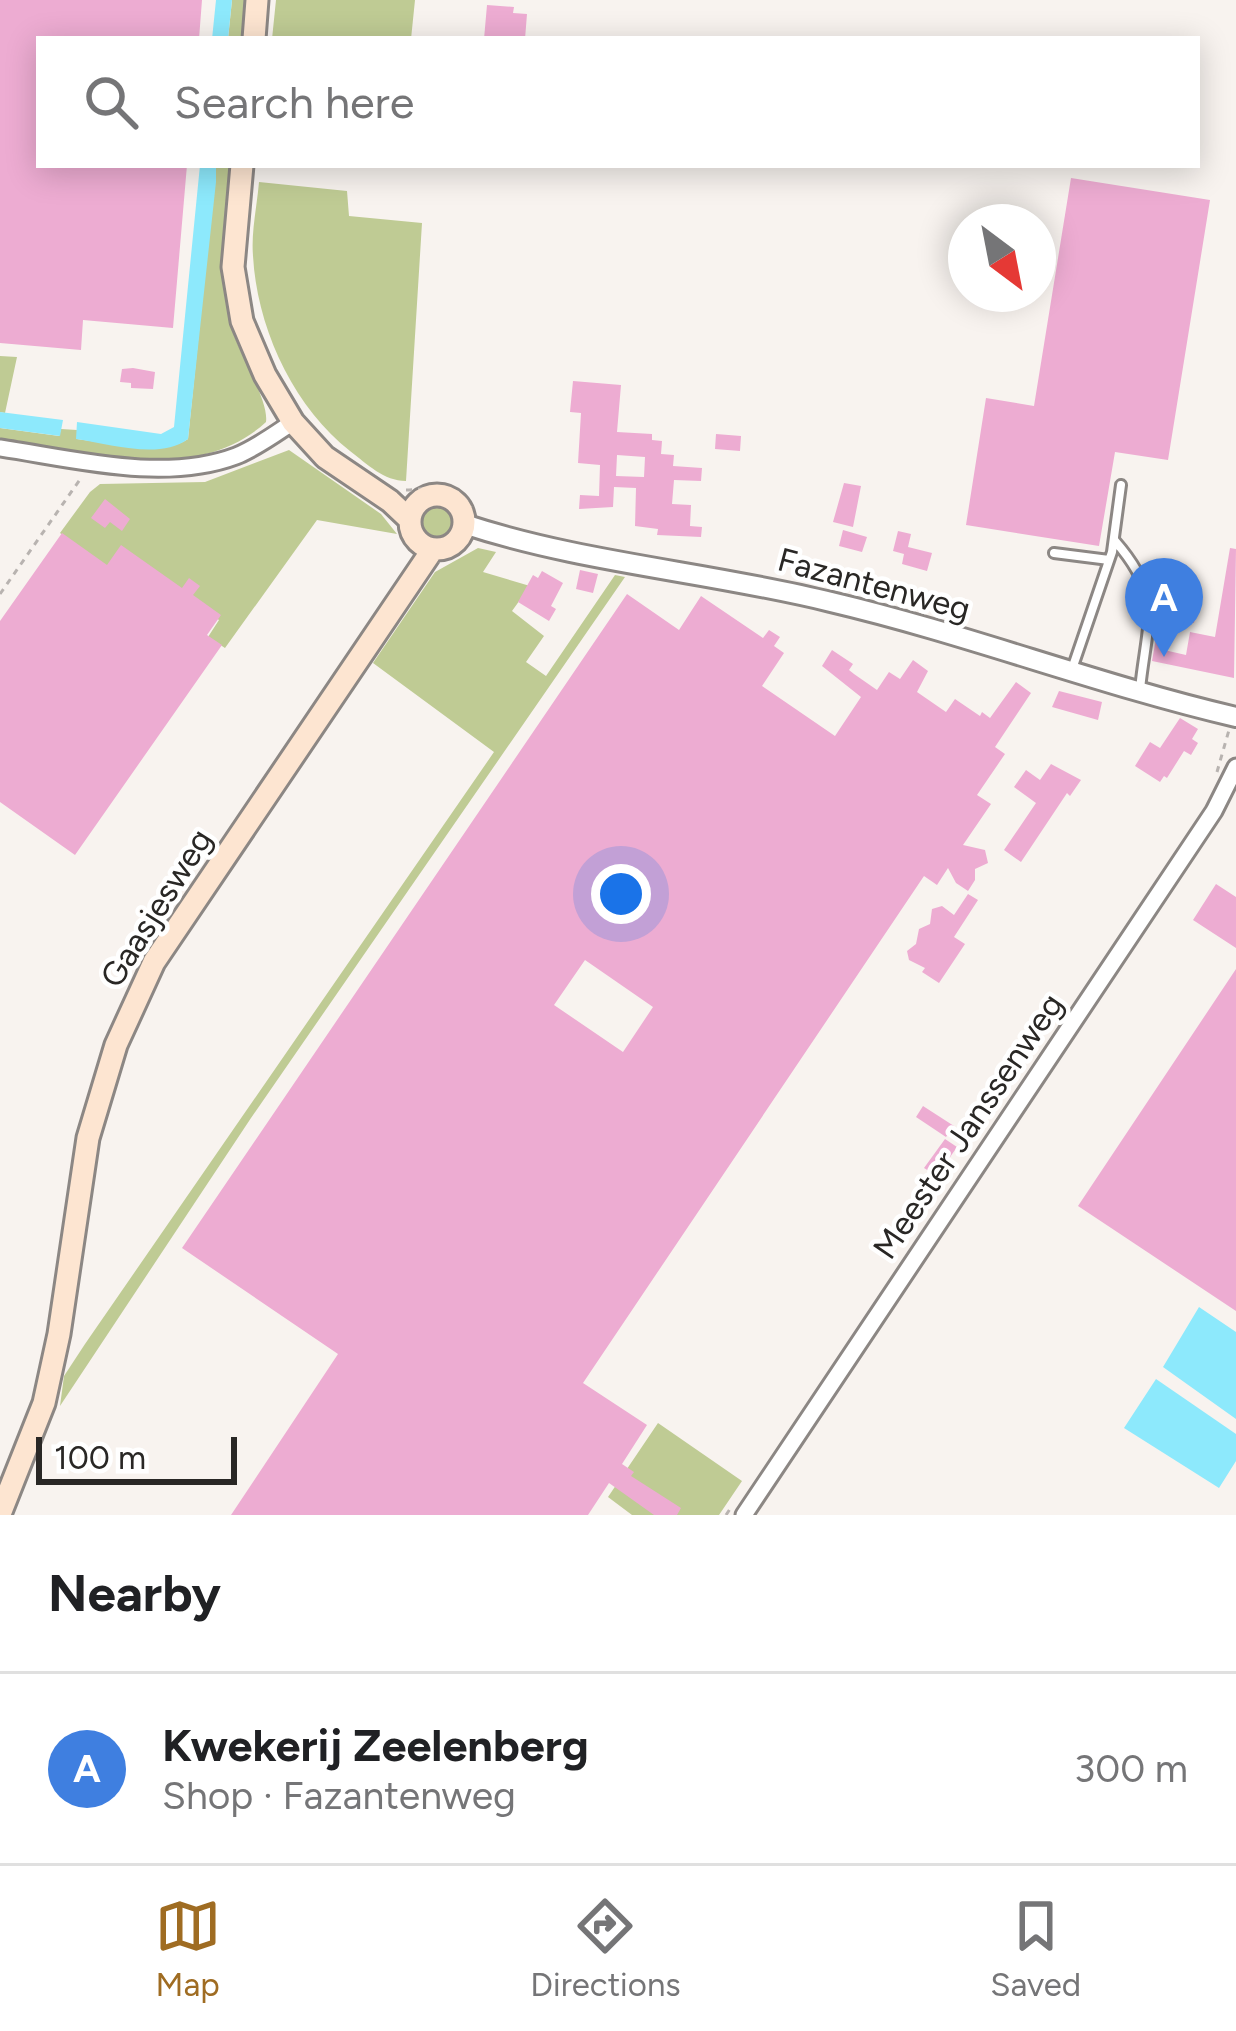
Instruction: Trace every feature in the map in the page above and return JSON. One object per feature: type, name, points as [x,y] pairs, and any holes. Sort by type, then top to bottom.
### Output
[{"type":"main road","points":[[254,36],[257,0]]},
{"type":"main road","points":[[242,168],[233,267],[242,321],[274,395],[325,457],[412,512]]},
{"type":"main road","points":[[433,494],[446,495],[461,509],[462,530],[447,547],[426,546],[411,532],[412,512],[433,494]]},
{"type":"main road","name":"Gaasjesweg","points":[[0,1514],[44,1403],[88,1138],[116,1045],[154,962],[408,583],[426,546]]},
{"type":"street","points":[[0,448],[170,468],[217,462],[257,446],[293,422]]},
{"type":"street","name":"Fazantenweg","points":[[462,530],[832,602],[1140,694],[1234,716]]},
{"type":"street","name":"Meester Janssenweg","points":[[744,1515],[1214,811],[1236,767]]},
{"type":"lane","points":[[1071,673],[1109,560],[1121,485]]},
{"type":"lane","points":[[1114,540],[1144,579],[1150,603],[1140,694]]},
{"type":"lane","points":[[1054,553],[1109,560]]},
{"type":"path","points":[[0,594],[92,461]]},
{"type":"path","points":[[1213,782],[1234,716]]},
{"type":"green space","points":[[232,0],[251,0],[247,36],[228,36]]},
{"type":"green space","points":[[276,0],[415,0],[411,36],[272,36]]},
{"type":"green space","points":[[216,168],[235,168],[227,307],[263,401],[266,422],[238,442],[207,454],[138,460],[0,443],[0,428],[59,436],[61,429],[77,430],[77,439],[134,448],[163,448],[188,439]]},
{"type":"green space","points":[[259,182],[347,191],[349,216],[422,223],[406,481],[376,471],[330,433],[295,389],[282,364],[256,283],[253,238]]},
{"type":"green space","points":[[0,356],[17,357],[5,413],[0,412]]},
{"type":"green space","points":[[289,450],[381,514],[397,534],[317,520],[225,648],[208,637],[219,620],[121,549],[107,567],[60,533],[100,484],[205,482]]},
{"type":"green space","points":[[438,506],[450,511],[455,523],[450,535],[438,540],[426,535],[421,523],[426,511]]},
{"type":"green space","points":[[478,548],[496,552],[483,572],[530,586],[512,611],[544,636],[526,662],[546,676],[615,575],[625,577],[251,1118],[60,1406],[64,1376],[85,1344],[494,752],[373,663],[435,572]]},
{"type":"green space","points":[[658,1423],[742,1481],[719,1515],[632,1515],[608,1497]]},
{"type":"water","points":[[216,0],[232,0],[228,36],[212,36]]},
{"type":"water","points":[[200,168],[216,168],[188,439],[149,450],[76,439],[77,422],[161,434],[174,427]]},
{"type":"water","points":[[0,412],[63,420],[60,436],[0,428]]},
{"type":"water","points":[[1199,1307],[1236,1332],[1236,1419],[1163,1367]]},
{"type":"water","points":[[1156,1379],[1236,1434],[1236,1461],[1219,1488],[1124,1428]]},
{"type":"building","points":[[0,0],[202,0],[199,36],[36,36],[36,168],[187,168],[173,328],[83,320],[81,350],[0,343]]},
{"type":"building","points":[[487,5],[514,7],[513,13],[527,14],[525,36],[484,36]]},
{"type":"building","points":[[1071,178],[1210,200],[1168,460],[1115,452],[1099,546],[966,525],[986,398],[1034,406],[1049,312],[1056,312],[1056,270]]},
{"type":"building","points":[[122,369],[155,372],[153,389],[120,382]]},
{"type":"building","points":[[573,381],[621,385],[617,432],[652,434],[652,440],[662,441],[661,454],[674,455],[673,466],[702,468],[701,481],[674,480],[672,504],[691,505],[690,526],[702,527],[701,537],[657,535],[658,529],[635,526],[636,488],[614,487],[613,507],[579,509],[580,495],[599,496],[600,465],[578,463],[581,413],[570,412]],"holes":[[[617,455],[645,457],[644,477],[616,476]]]},
{"type":"building","points":[[716,434],[741,436],[740,451],[715,449]]},
{"type":"building","points":[[844,483],[861,486],[853,527],[833,522]]},
{"type":"building","points":[[105,499],[130,519],[122,531],[110,522],[105,528],[91,518]]},
{"type":"building","points":[[843,530],[867,537],[862,552],[839,546]]},
{"type":"building","points":[[898,531],[911,534],[908,547],[932,553],[927,571],[902,564],[904,554],[893,551]]},
{"type":"building","points":[[62,533],[107,565],[121,545],[182,588],[189,578],[200,586],[193,595],[221,615],[207,635],[222,645],[75,855],[0,802],[0,621]]},
{"type":"building","points":[[1230,548],[1236,549],[1234,678],[1152,661],[1161,610],[1168,612],[1172,593],[1188,596],[1186,605],[1197,606],[1194,623],[1171,620],[1164,650],[1186,655],[1190,632],[1215,637]]},
{"type":"building","points":[[580,570],[598,574],[593,593],[576,589]]},
{"type":"building","points":[[542,571],[563,583],[549,621],[518,602],[533,575],[538,578]]},
{"type":"building","points":[[627,594],[679,630],[701,596],[763,638],[769,630],[780,637],[774,646],[784,653],[762,686],[835,736],[861,697],[822,666],[832,650],[853,664],[849,670],[877,690],[889,672],[900,679],[913,660],[928,671],[917,692],[946,712],[955,699],[990,718],[1016,682],[1031,693],[995,747],[1005,754],[977,795],[991,804],[963,845],[985,850],[988,863],[975,869],[968,891],[956,883],[948,868],[937,885],[924,876],[583,1383],[647,1425],[622,1464],[634,1472],[631,1476],[681,1508],[677,1515],[654,1515],[609,1483],[588,1515],[231,1515],[338,1354],[182,1248]],"holes":[[[585,960],[653,1007],[623,1052],[554,1005]]]},
{"type":"building","points":[[1059,691],[1102,702],[1098,720],[1052,707]]},
{"type":"building","points":[[1180,718],[1198,729],[1192,739],[1198,743],[1191,755],[1184,751],[1160,782],[1135,766],[1150,742],[1160,748]]},
{"type":"building","points":[[1051,764],[1081,780],[1070,796],[1067,793],[1021,862],[1004,850],[1036,803],[1014,787],[1026,770],[1040,780]]},
{"type":"building","points":[[1216,884],[1236,897],[1236,948],[1193,920]]},
{"type":"building","points":[[968,894],[978,900],[954,937],[965,944],[939,983],[909,960],[907,951],[916,944],[919,929],[930,924],[932,909],[942,906],[954,915]]},
{"type":"building","points":[[1236,969],[1236,1311],[1078,1206]]},
{"type":"building","points":[[923,1106],[954,1126],[946,1137],[916,1117]]},
{"type":"building","points":[[945,1139],[957,1147],[937,1176],[924,1168]]},
{"type":"place","name":"Kwekerij Zeelenberg","points":[[1164,657]]}]
